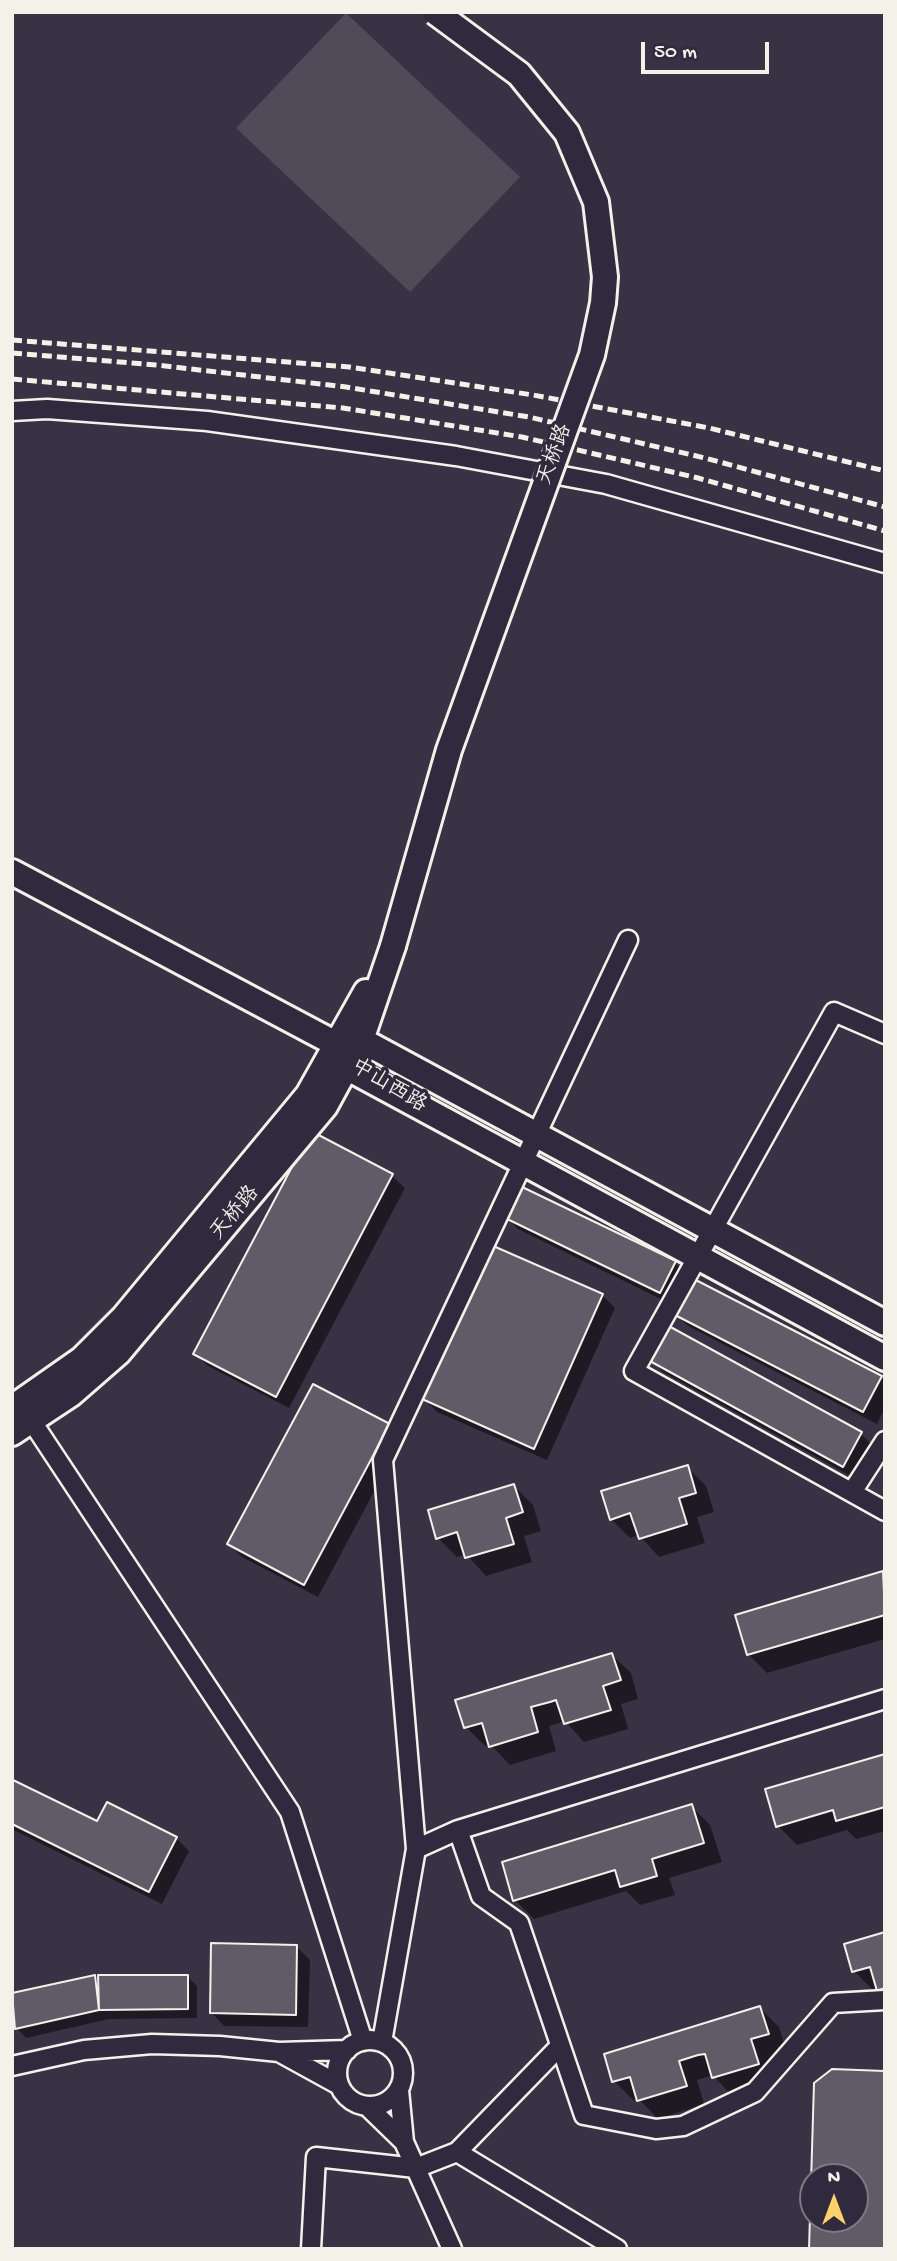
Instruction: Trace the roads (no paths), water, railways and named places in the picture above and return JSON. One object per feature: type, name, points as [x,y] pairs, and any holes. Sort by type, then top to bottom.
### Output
[{"type":"main road","name":"天桥路","points":[[19,1416],[95,1374],[140,1331],[325,1106],[360,1040],[393,946],[449,750],[592,355],[603,303],[605,277],[596,202],[579,155],[567,133],[519,74],[435,12]]},
{"type":"main road","points":[[12,872],[335,1044]]},
{"type":"main road","name":"天桥路","points":[[19,1416],[124,1317],[308,1095],[393,946]]},
{"type":"main road","name":"中山西路","points":[[885,1323],[360,1040],[335,1044],[346,1067],[885,1358]]},
{"type":"street","points":[[12,411],[47,410],[207,421],[456,456],[606,484],[885,563]]},
{"type":"street","points":[[382,2042],[416,1849],[383,1460],[628,940]]},
{"type":"street","points":[[885,1034],[834,1012],[634,1371],[885,1511]]},
{"type":"street","points":[[19,1416],[290,1812],[363,2041]]},
{"type":"street","points":[[852,1492],[885,1441]]},
{"type":"street","points":[[416,1849],[458,1830],[885,1699]]},
{"type":"street","points":[[458,1830],[481,1896],[519,1923],[583,2115],[656,2129],[683,2126],[755,2092],[833,2003],[885,2000]]},
{"type":"street","points":[[12,2066],[84,2050],[152,2044],[220,2046],[279,2052],[347,2050],[363,2041],[382,2042],[397,2054],[401,2062],[403,2081],[399,2090],[386,2103],[367,2106]]},
{"type":"street","points":[[311,2249],[316,2157],[416,2168],[457,2152],[560,2046]]},
{"type":"street","points":[[339,2085],[338,2066],[347,2050]]},
{"type":"street","points":[[279,2052],[339,2085],[350,2100],[367,2106],[404,2142]]},
{"type":"street","points":[[399,2090],[404,2142],[452,2249]]},
{"type":"street","points":[[457,2152],[617,2249]]},
{"type":"railway","points":[[12,340],[349,367],[533,395],[709,428],[885,471]]},
{"type":"railway","points":[[12,353],[157,365],[346,387],[529,417],[705,458],[885,507]]},
{"type":"railway","points":[[12,379],[343,408],[522,437],[698,478],[885,531]]}]
